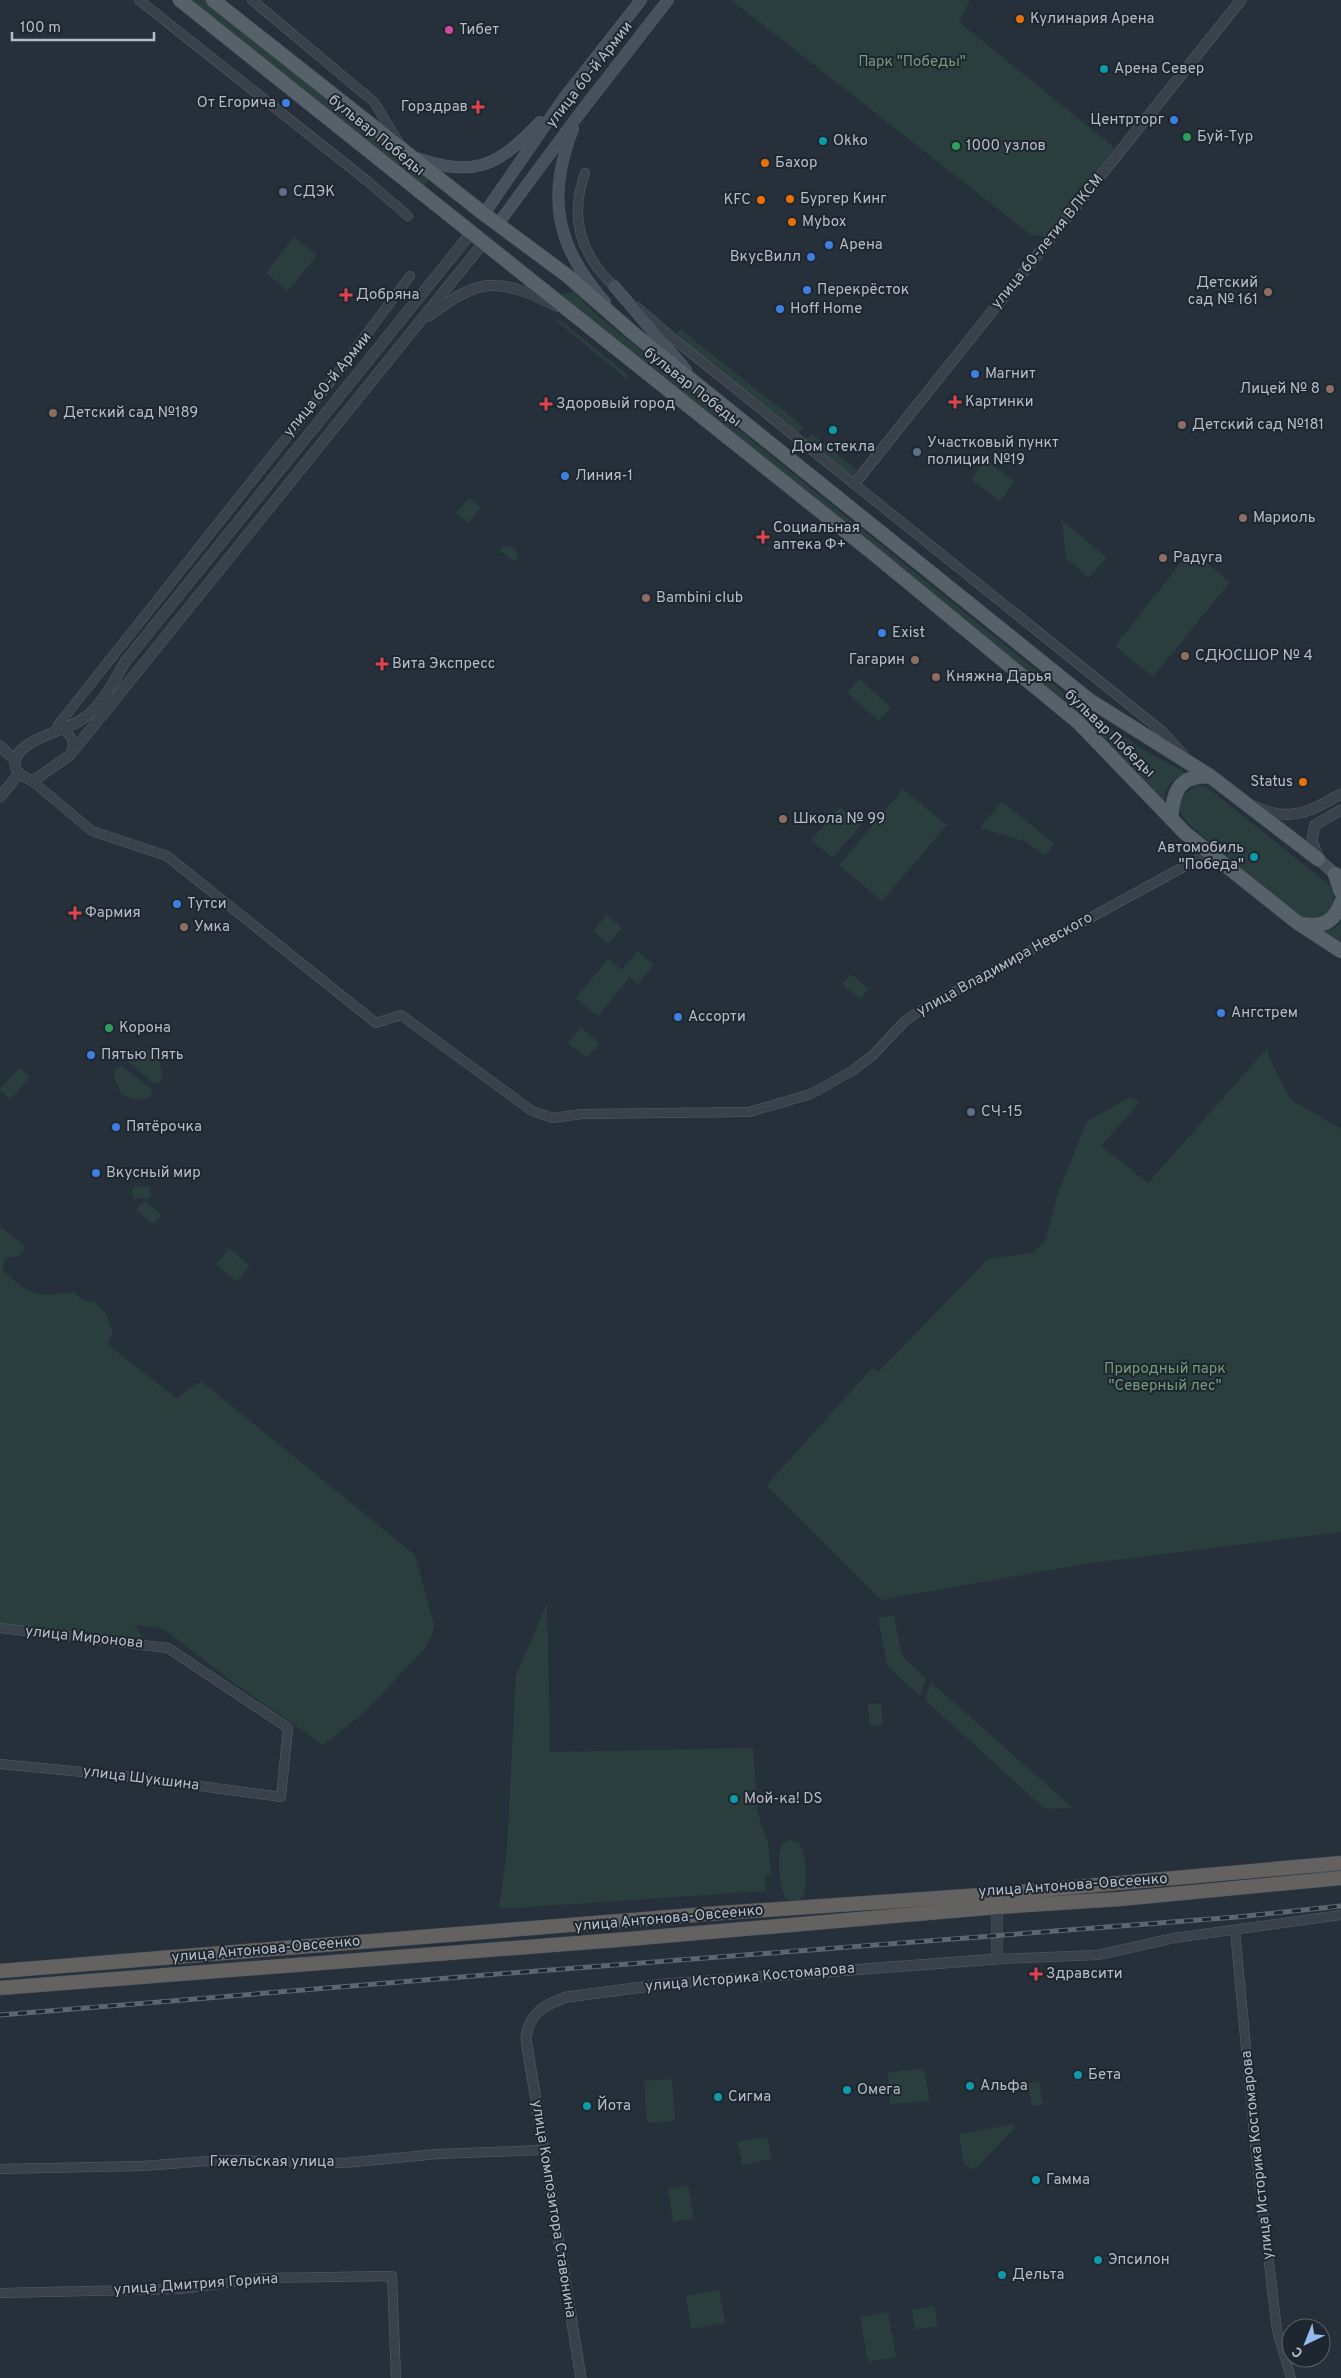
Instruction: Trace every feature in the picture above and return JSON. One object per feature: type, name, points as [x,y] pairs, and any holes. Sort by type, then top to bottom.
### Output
[{"type":"highway","name":"улица Антонова-Овсеенко","points":[[0,1988],[617,1940],[1341,1863]]},
{"type":"highway","name":"улица Антонова-Овсеенко","points":[[0,1972],[716,1913],[997,1901],[1120,1900],[1341,1878]]},
{"type":"highway","points":[[176,1957],[172,1960],[172,1967],[179,1973]]},
{"type":"main road","name":"бульвар Победы","points":[[180,0],[577,316],[1078,722],[1185,833],[1298,923],[1341,951]]},
{"type":"main road","name":"бульвар Победы","points":[[213,0],[484,214],[569,277],[633,333],[1089,700],[1191,762],[1318,859],[1338,877],[1341,892]]},
{"type":"main road","name":"улица 60-й Армии","points":[[471,233],[564,98],[641,0]]},
{"type":"main road","name":"улица 60-й Армии","points":[[484,242],[580,113],[668,0]]},
{"type":"main road","points":[[407,153],[448,166],[475,167],[487,164],[507,154],[520,144],[564,98]]},
{"type":"main road","points":[[580,113],[566,146],[558,182],[557,198],[562,233],[576,264],[592,286],[633,333]]},
{"type":"main road","points":[[614,286],[697,383]]},
{"type":"main road","points":[[1171,818],[1173,801],[1179,786],[1187,779],[1197,776],[1210,776]]},
{"type":"main road","points":[[1298,923],[1314,927],[1324,924],[1338,912],[1341,903]]},
{"type":"street","points":[[139,0],[408,216]]},
{"type":"street","points":[[252,0],[374,102],[407,153]]},
{"type":"street","name":"улица 60-летия ВЛКСМ","points":[[854,483],[1241,0]]},
{"type":"street","points":[[585,173],[578,196],[579,229],[592,262],[614,286],[676,341],[1163,732],[1191,762]]},
{"type":"street","name":"улица 60-й Армии","points":[[15,760],[24,748],[60,727],[81,721],[90,713],[110,688],[125,662],[471,233]]},
{"type":"street","name":"улица 60-й Армии","points":[[70,756],[484,242]]},
{"type":"street","points":[[31,780],[38,778],[70,756],[73,743],[68,733],[60,727],[336,375],[410,276]]},
{"type":"street","points":[[416,326],[461,293],[489,285],[510,286],[530,293],[577,316]]},
{"type":"street","points":[[312,431],[324,441]]},
{"type":"street","points":[[0,746],[15,760],[15,768],[19,774],[0,797]]},
{"type":"street","name":"улица Владимира Невского","points":[[19,774],[31,780],[92,831],[167,856],[376,1023],[401,1015],[532,1111],[553,1118],[581,1114],[749,1112],[811,1094],[872,1056],[905,1021],[921,1010],[1209,853]]},
{"type":"street","points":[[1248,804],[1267,812],[1294,815],[1305,813],[1341,794]]},
{"type":"street","points":[[1318,859],[1312,840],[1315,825],[1341,810]]},
{"type":"street","name":"улица Миронова","points":[[0,1628],[168,1648],[288,1728],[282,1797]]},
{"type":"street","name":"улица Шукшина","points":[[0,1764],[134,1777],[282,1797]]},
{"type":"street","points":[[997,1901],[997,1959]]},
{"type":"street","name":"улица Историка Костомарова","points":[[526,2039],[526,2031],[534,2015],[553,2002],[567,1996],[666,1984],[997,1959],[1098,1955],[1140,1944],[1341,1915]]},
{"type":"street","name":"улица Историка Костомарова","points":[[1235,1930],[1255,2144],[1277,2330],[1292,2378]]},
{"type":"street","name":"улица Композитора Ставонина","points":[[526,2039],[581,2378]]},
{"type":"street","name":"Гжельская улица","points":[[0,2169],[142,2166],[222,2160],[345,2163],[437,2154],[543,2150]]},
{"type":"street","name":"улица Дмитрия Горина","points":[[0,2293],[181,2289],[265,2278],[392,2276],[396,2378]]},
{"type":"green space","points":[[191,0],[206,0],[430,178],[424,186]]},
{"type":"green space","name":"Парк \"Победы\"","points":[[731,0],[970,0],[959,22],[1115,148],[1045,236],[1031,235]]},
{"type":"green space","points":[[294,237],[317,255],[288,291],[266,273]]},
{"type":"green space","points":[[573,291],[596,314],[1090,714],[1144,750],[1186,773],[1177,777],[1171,783],[1166,791],[1164,800],[1084,717],[561,295]]},
{"type":"green space","points":[[550,316],[563,322],[629,376],[627,379]]},
{"type":"green space","points":[[680,329],[804,427],[798,433],[675,335]]},
{"type":"green space","points":[[812,434],[857,470],[852,476],[807,440]]},
{"type":"green space","points":[[986,459],[1015,482],[1000,501],[971,479]]},
{"type":"green space","points":[[469,498],[481,508],[468,523],[456,513]]},
{"type":"green space","points":[[1062,521],[1107,557],[1089,578],[1066,558]]},
{"type":"green space","points":[[501,547],[512,547],[516,551],[518,557],[516,561],[501,552]]},
{"type":"green space","points":[[1191,550],[1230,582],[1153,677],[1115,646]]},
{"type":"green space","points":[[859,679],[891,707],[879,721],[847,693]]},
{"type":"green space","points":[[1197,785],[1208,788],[1332,887],[1333,903],[1331,910],[1316,919],[1300,916],[1192,827],[1182,815],[1180,804],[1185,795]]},
{"type":"green space","points":[[903,789],[947,825],[882,901],[839,865]]},
{"type":"green space","points":[[1002,802],[1055,844],[1045,856],[1026,842],[980,828]]},
{"type":"green space","points":[[840,807],[861,825],[833,858],[811,840]]},
{"type":"green space","points":[[607,915],[622,928],[608,944],[593,931]]},
{"type":"green space","points":[[1341,922],[1341,941],[1324,931],[1335,928]]},
{"type":"green space","points":[[637,951],[654,965],[638,984],[630,977],[598,1016],[576,998],[608,959],[622,970]]},
{"type":"green space","points":[[851,974],[869,989],[860,999],[842,984]]},
{"type":"green space","points":[[581,1027],[599,1043],[587,1058],[568,1043]]},
{"type":"green space","points":[[139,1048],[149,1050],[159,1058],[163,1078],[157,1083],[153,1083],[125,1059],[126,1051]]},
{"type":"green space","name":"Природный парк \"Северный лес\"","points":[[1267,1048],[1272,1064],[1291,1100],[1341,1129],[1341,1532],[1091,1563],[881,1600],[767,1486],[872,1368],[879,1371],[988,1259],[1031,1253],[1045,1242],[1058,1193],[1087,1121],[1132,1096],[1131,1098],[1140,1102],[1101,1146],[1148,1183]]},
{"type":"green space","points":[[120,1065],[152,1089],[151,1097],[139,1100],[122,1095],[115,1081],[114,1071]]},
{"type":"green space","points":[[19,1068],[30,1077],[10,1100],[0,1089]]},
{"type":"green space","points":[[150,1186],[151,1198],[133,1199],[132,1187]]},
{"type":"green space","points":[[144,1200],[162,1215],[153,1224],[136,1210]]},
{"type":"green space","points":[[0,1226],[26,1247],[19,1256],[5,1258],[3,1271],[21,1286],[35,1293],[42,1294],[73,1292],[85,1301],[94,1302],[105,1312],[113,1333],[107,1344],[176,1398],[201,1381],[415,1555],[434,1625],[432,1635],[425,1648],[365,1712],[323,1745],[238,1686],[161,1628],[134,1625],[147,1644],[0,1628]]},
{"type":"green space","points":[[229,1248],[250,1266],[237,1282],[216,1264]]},
{"type":"green space","points":[[547,1603],[550,1752],[753,1748],[758,1814],[768,1842],[771,1874],[765,1875],[765,1891],[499,1909],[507,1848],[516,1675]]},
{"type":"green space","points":[[894,1615],[902,1656],[926,1678],[920,1696],[887,1666],[878,1618]]},
{"type":"green space","points":[[931,1682],[1073,1808],[1045,1809],[925,1700]]},
{"type":"green space","points":[[881,1703],[883,1725],[870,1726],[868,1704]]},
{"type":"green space","points":[[790,1840],[799,1842],[804,1855],[806,1870],[806,1885],[803,1898],[795,1902],[786,1899],[780,1872],[780,1850],[782,1844]]},
{"type":"green space","points":[[924,2069],[930,2101],[890,2104],[888,2072]]},
{"type":"green space","points":[[672,2079],[675,2121],[647,2123],[644,2081]]},
{"type":"green space","points":[[1039,2081],[1043,2105],[1032,2106],[1028,2083]]},
{"type":"green space","points":[[1014,2124],[1015,2128],[975,2169],[964,2165],[959,2134]]},
{"type":"green space","points":[[767,2137],[772,2159],[742,2165],[738,2142]]},
{"type":"green space","points":[[688,2185],[694,2219],[673,2222],[668,2189]]},
{"type":"green space","points":[[719,2290],[725,2323],[691,2329],[686,2296]]},
{"type":"green space","points":[[934,2306],[938,2326],[915,2330],[912,2310]]},
{"type":"green space","points":[[888,2312],[896,2357],[868,2362],[860,2317]]},
{"type":"railway","points":[[0,2015],[485,1975],[1237,1917],[1341,1906]]},
{"type":"place","name":"Кулинария Арена","points":[[1020,19]]},
{"type":"place","name":"Тибет","points":[[449,30]]},
{"type":"place","name":"Арена Север","points":[[1104,69]]},
{"type":"place","name":"От Егорича","points":[[286,103]]},
{"type":"place","name":"Горздрав","points":[[478,107]]},
{"type":"place","name":"Центрторг","points":[[1174,120]]},
{"type":"place","name":"Буй-Тур","points":[[1187,137]]},
{"type":"place","name":"Okko","points":[[823,141]]},
{"type":"place","name":"1000 узлов","points":[[956,146]]},
{"type":"place","name":"Бахор","points":[[765,163]]},
{"type":"place","name":"СДЭК","points":[[283,192]]},
{"type":"place","name":"Бургер Кинг","points":[[790,199]]},
{"type":"place","name":"KFC","points":[[761,200]]},
{"type":"place","name":"Mybox","points":[[792,222]]},
{"type":"place","name":"Арена","points":[[829,245]]},
{"type":"place","name":"ВкусВилл","points":[[811,257]]},
{"type":"place","name":"Перекрёсток","points":[[807,290]]},
{"type":"place","name":"Детский сад № 161","points":[[1268,292]]},
{"type":"place","name":"Добряна","points":[[346,295]]},
{"type":"place","name":"Hoff Home","points":[[780,309]]},
{"type":"place","name":"Магнит","points":[[975,374]]},
{"type":"place","name":"Лицей № 8","points":[[1330,389]]},
{"type":"place","name":"Картинки","points":[[955,402]]},
{"type":"place","name":"Здоровый город","points":[[546,404]]},
{"type":"place","name":"Детский сад №189","points":[[53,413]]},
{"type":"place","name":"Детский сад №181","points":[[1182,425]]},
{"type":"place","name":"Дом стекла","points":[[833,430]]},
{"type":"place","name":"Участковый пункт полиции №19","points":[[917,452]]},
{"type":"place","name":"Линия-1","points":[[565,476]]},
{"type":"place","name":"Мариоль","points":[[1243,518]]},
{"type":"place","name":"Социальная аптека Ф+","points":[[763,537]]},
{"type":"place","name":"Радуга","points":[[1163,558]]},
{"type":"place","name":"Bambini club","points":[[646,598]]},
{"type":"place","name":"Exist","points":[[882,633]]},
{"type":"place","name":"СДЮСШОР № 4","points":[[1185,656]]},
{"type":"place","name":"Гагарин","points":[[915,660]]},
{"type":"place","name":"Вита Экспресс","points":[[382,664]]},
{"type":"place","name":"Княжна Дарья","points":[[936,677]]},
{"type":"place","name":"Status","points":[[1303,782]]},
{"type":"place","name":"Школа № 99","points":[[783,819]]},
{"type":"place","name":"Автомобиль \"Победа\"","points":[[1254,857]]},
{"type":"place","name":"Тутси","points":[[177,904]]},
{"type":"place","name":"Фармия","points":[[75,913]]},
{"type":"place","name":"Умка","points":[[184,927]]},
{"type":"place","name":"Ангстрем","points":[[1221,1013]]},
{"type":"place","name":"Ассорти","points":[[678,1017]]},
{"type":"place","name":"Корона","points":[[109,1028]]},
{"type":"place","name":"Пятью Пять","points":[[91,1055]]},
{"type":"place","name":"СЧ-15","points":[[971,1112]]},
{"type":"place","name":"Пятёрочка","points":[[116,1127]]},
{"type":"place","name":"Вкусный мир","points":[[96,1173]]},
{"type":"place","name":"Мой-ка! DS","points":[[734,1799]]},
{"type":"place","name":"Здравсити","points":[[1036,1974]]},
{"type":"place","name":"Бета","points":[[1078,2075]]},
{"type":"place","name":"Альфа","points":[[970,2086]]},
{"type":"place","name":"Омега","points":[[847,2090]]},
{"type":"place","name":"Сигма","points":[[718,2097]]},
{"type":"place","name":"Йота","points":[[587,2106]]},
{"type":"place","name":"Гамма","points":[[1036,2180]]},
{"type":"place","name":"Эпсилон","points":[[1098,2260]]},
{"type":"place","name":"Дельта","points":[[1002,2275]]}]
